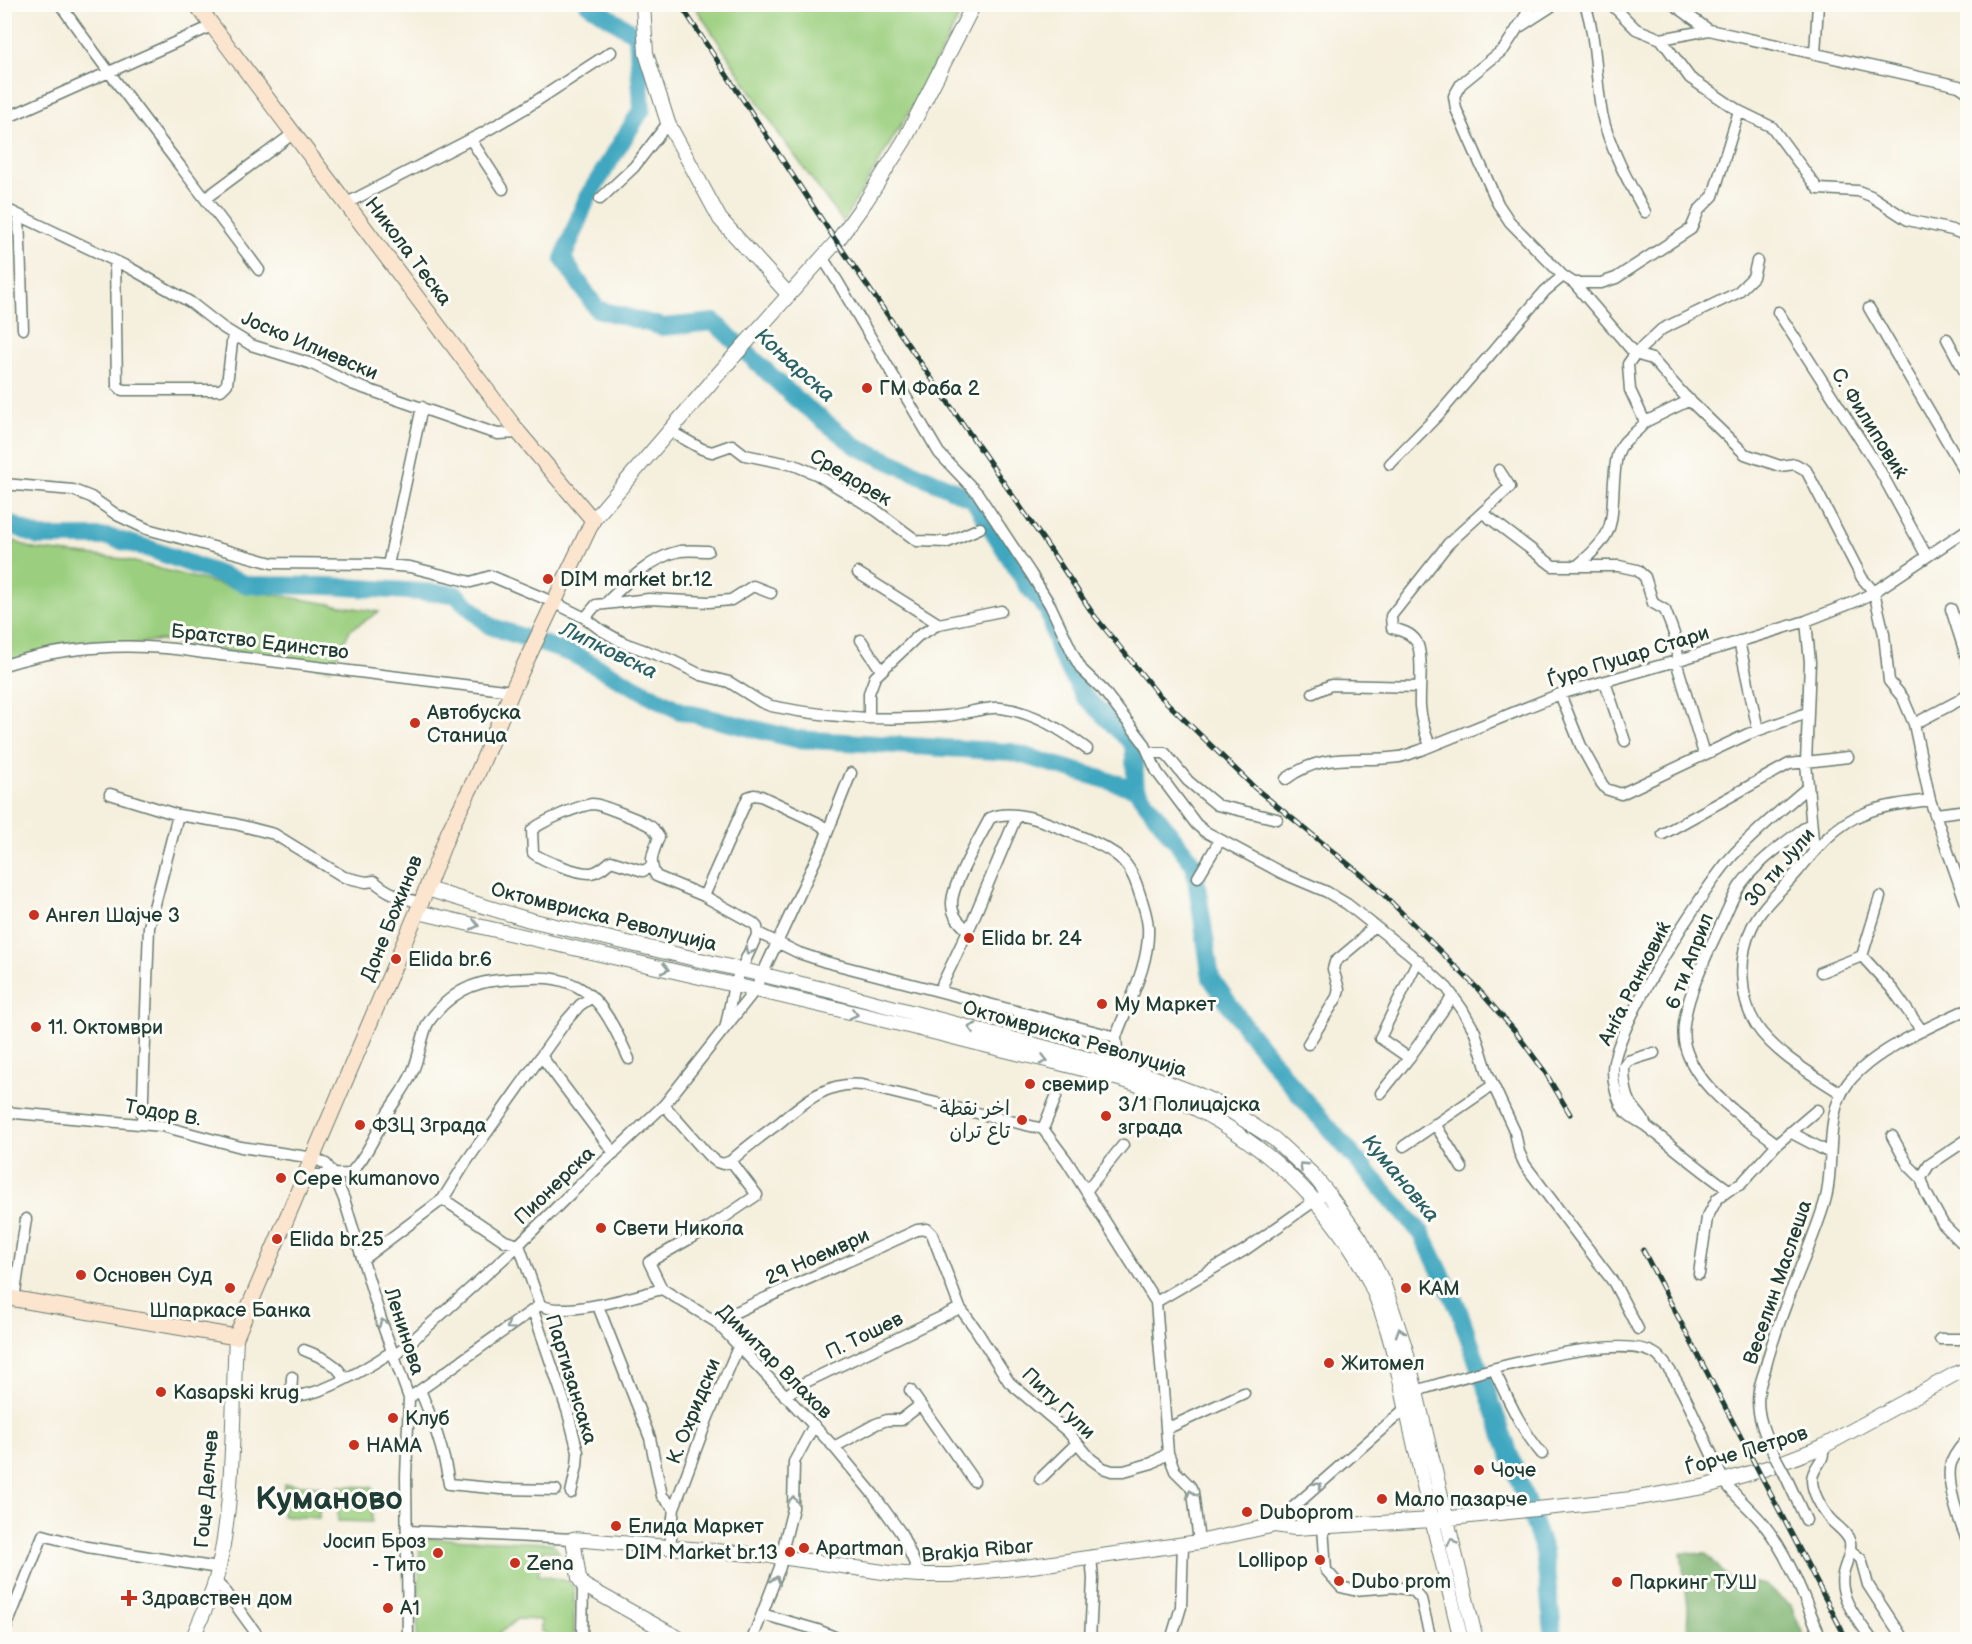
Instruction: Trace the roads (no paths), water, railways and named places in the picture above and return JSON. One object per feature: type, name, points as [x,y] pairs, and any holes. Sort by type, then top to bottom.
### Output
[{"type":"main road","name":"Никола Теска","points":[[196,4],[519,433],[593,520]]},
{"type":"main road","name":"Доне Божинов","points":[[236,1337],[422,902],[449,831],[476,777],[553,602],[593,520]]},
{"type":"main road","points":[[9,1298],[236,1337]]},
{"type":"street","points":[[60,4],[107,72],[206,198],[259,270]]},
{"type":"street","points":[[643,4],[646,53],[668,123],[720,219],[789,295]]},
{"type":"street","points":[[593,520],[720,372],[838,240],[904,141],[974,4]]},
{"type":"street","points":[[1533,4],[1504,49],[1461,84],[1454,96],[1456,109],[1498,204],[1510,222],[1563,276],[1574,284],[1635,354],[1652,358],[1690,400],[1745,454],[1780,466],[1796,464],[1806,470],[1862,578],[1874,592],[1884,634],[1889,681],[1903,698],[1914,724],[1930,800],[1968,909]]},
{"type":"street","points":[[1519,27],[1555,4]]},
{"type":"street","points":[[1585,4],[1594,37],[1594,62],[1603,116],[1618,160],[1645,212]]},
{"type":"street","points":[[1611,4],[1636,29],[1661,39],[1690,78],[1739,111],[1772,127],[1818,189],[1858,191],[1908,220],[1968,236]]},
{"type":"street","points":[[1673,4],[1709,30],[1959,86],[1968,92]]},
{"type":"street","points":[[1815,54],[1818,4]]},
{"type":"street","points":[[4,119],[212,26]]},
{"type":"street","points":[[1661,39],[1709,30]]},
{"type":"street","points":[[347,203],[471,140],[524,109],[611,52]]},
{"type":"street","points":[[1574,284],[1601,283],[1616,278],[1691,229],[1700,210],[1713,196],[1739,111]]},
{"type":"street","points":[[600,199],[634,167],[668,123]]},
{"type":"street","points":[[206,198],[294,133]]},
{"type":"street","points":[[471,140],[503,189]]},
{"type":"street","name":"Јоско Илиевски","points":[[4,208],[116,261],[185,299],[250,345],[312,364],[352,384],[389,398],[422,406],[498,434],[519,433]]},
{"type":"street","points":[[19,216],[23,329]]},
{"type":"street","points":[[822,257],[939,453],[978,494],[1050,605],[1078,664],[1103,690],[1144,742],[1157,772],[1196,824],[1204,831],[1282,873],[1327,892],[1347,904],[1418,960],[1454,996],[1474,1032],[1493,1085],[1515,1132],[1519,1152],[1525,1165],[1614,1283],[1638,1329]]},
{"type":"street","points":[[116,261],[117,385],[122,390],[221,390],[227,384],[232,334]]},
{"type":"street","points":[[1645,422],[1630,390],[1628,364],[1635,354],[1662,329],[1737,293],[1753,277],[1757,261]]},
{"type":"street","points":[[1390,464],[1439,414],[1545,291],[1563,276]]},
{"type":"street","points":[[1869,308],[1968,477]]},
{"type":"street","name":"С. Филиповиќ","points":[[1778,312],[1878,467],[1926,555]]},
{"type":"street","points":[[1947,339],[1968,378]]},
{"type":"street","points":[[1577,566],[1597,549],[1612,523],[1616,456],[1625,440],[1645,422],[1690,400]]},
{"type":"street","points":[[388,565],[422,406]]},
{"type":"street","name":"Средорек","points":[[670,431],[712,452],[732,446],[746,455],[794,465],[841,488],[917,541],[948,542],[980,528]]},
{"type":"street","points":[[1430,746],[1424,732],[1420,708],[1417,643],[1414,638],[1404,632],[1392,628],[1391,616],[1448,544],[1510,487],[1498,470]]},
{"type":"street","points":[[4,484],[73,490],[91,497],[117,515],[147,529],[264,561],[410,567],[471,582],[490,576],[553,602],[585,618],[624,643],[640,647],[701,675],[729,682],[771,706],[840,717],[869,718],[946,716],[1000,708],[1033,716],[1051,724],[1087,748]]},
{"type":"street","points":[[1483,513],[1553,566],[1619,566],[1637,570],[1645,577],[1653,603],[1665,610],[1678,652],[1676,661],[1704,754]]},
{"type":"street","name":"Ѓуро Пуцар Стари","points":[[1286,779],[1295,772],[1332,759],[1400,757],[1560,694],[1806,621],[1874,592],[1968,529]]},
{"type":"street","points":[[606,603],[628,581],[662,558],[679,551],[708,551]]},
{"type":"street","points":[[858,573],[939,624]]},
{"type":"street","points":[[585,618],[596,605],[606,603],[649,599],[709,602],[731,600],[753,586],[771,593]]},
{"type":"street","points":[[1951,609],[1968,662]]},
{"type":"street","points":[[869,718],[869,693],[875,677],[918,636],[939,624],[1001,611]]},
{"type":"street","points":[[1806,621],[1810,662],[1806,763],[1814,851]]},
{"type":"street","points":[[861,640],[881,670]]},
{"type":"street","points":[[1739,641],[1758,730]]},
{"type":"street","name":"Братство Единство","points":[[4,665],[100,647],[168,647],[512,691]]},
{"type":"street","points":[[1605,682],[1625,741]]},
{"type":"street","points":[[1313,693],[1331,685],[1420,687]]},
{"type":"street","points":[[1914,724],[1958,701],[1968,693]]},
{"type":"street","points":[[1560,694],[1581,746],[1606,789],[1622,794],[1758,730],[1807,713]]},
{"type":"street","points":[[1149,753],[1165,753],[1188,782],[1217,804],[1277,819]]},
{"type":"street","points":[[1663,834],[1789,764],[1848,757]]},
{"type":"street","name":"Пионерска","points":[[292,1377],[291,1395],[315,1393],[394,1353],[519,1245],[664,1105],[755,990],[822,846],[851,773]]},
{"type":"street","name":"Анѓа Ранковиќ","points":[[1729,1190],[1624,1111],[1617,1094],[1613,1071],[1615,1060],[1628,1025],[1657,971],[1709,885],[1753,835],[1808,787]]},
{"type":"street","points":[[110,794],[178,815],[235,824],[274,834],[344,877],[366,882],[374,881],[383,890],[399,897],[422,902]]},
{"type":"street","points":[[704,896],[748,797],[761,796],[828,830]]},
{"type":"street","name":"30 ти Јули","points":[[1841,1093],[1805,1070],[1772,1043],[1756,1024],[1746,1000],[1743,977],[1745,950],[1751,927],[1763,909],[1833,832],[1862,814],[1930,800]]},
{"type":"street","points":[[651,867],[643,871],[636,870],[611,861],[588,874],[540,858],[533,853],[532,830],[540,823],[582,806],[596,804],[652,827],[659,837],[652,856],[651,867],[656,876],[704,896],[753,923],[758,933],[799,953],[1116,1037]]},
{"type":"street","points":[[1936,814],[1968,810]]},
{"type":"street","points":[[142,1124],[148,927],[178,815]]},
{"type":"street","points":[[968,931],[956,920],[952,903],[956,885],[990,818],[996,815],[1017,815],[1049,824],[1092,841],[1114,853],[1127,866],[1137,885],[1148,926],[1148,947],[1116,1037],[1115,1065]]},
{"type":"street","points":[[939,991],[968,931],[1017,815]]},
{"type":"street","name":"6 ти Април","points":[[1778,1144],[1718,1097],[1695,1069],[1684,1045],[1684,1022],[1690,999],[1710,949],[1739,888],[1755,868],[1811,823]]},
{"type":"street","points":[[1198,877],[1221,840]]},
{"type":"street","points":[[1862,956],[1880,897]]},
{"type":"street","name":"Октомвриска Револуција","points":[[422,902],[530,920],[827,990],[1115,1065],[1196,1093],[1240,1116],[1274,1139],[1313,1175],[1321,1196],[1363,1269],[1384,1321],[1461,1640]]},
{"type":"street","name":"Октомвриска Револуција","points":[[422,902],[734,985],[1072,1066],[1167,1096],[1226,1126],[1256,1146],[1321,1196],[1360,1238],[1383,1282],[1405,1347],[1476,1640]]},
{"type":"street","points":[[1308,1044],[1337,998],[1339,989],[1333,969],[1335,962],[1360,941],[1373,926]]},
{"type":"street","name":"Пионерска","points":[[725,1028],[734,985],[758,933]]},
{"type":"street","points":[[1821,972],[1862,956]]},
{"type":"street","points":[[1862,956],[1893,990],[1922,1031]]},
{"type":"street","points":[[1409,1058],[1380,1038],[1418,960]]},
{"type":"street","points":[[306,1176],[350,1174],[371,1146],[387,1114],[412,1074],[427,1026],[441,1007],[459,992],[484,981],[543,977],[566,980],[592,998],[612,1022],[629,1059]]},
{"type":"street","points":[[1381,1093],[1454,996]]},
{"type":"street","points":[[363,1259],[443,1200],[466,1162],[580,1005],[592,998]]},
{"type":"street","name":"Веселин Маслеша","points":[[1806,1520],[1762,1426],[1758,1405],[1759,1390],[1773,1340],[1821,1215],[1827,1192],[1836,1109],[1841,1093],[1854,1076],[1873,1060],[1922,1031],[1968,1009]]},
{"type":"street","points":[[1646,1126],[1631,1103],[1624,1083],[1624,1066],[1628,1061],[1654,1053]]},
{"type":"street","points":[[542,1057],[614,1153]]},
{"type":"street","points":[[664,1105],[708,1155],[723,1164],[731,1161],[807,1100],[832,1087],[850,1083],[862,1084],[1043,1129],[1067,1161],[1156,1302],[1168,1453],[1175,1472],[1190,1485],[1193,1492],[1199,1542]]},
{"type":"street","points":[[1404,1146],[1493,1085]]},
{"type":"street","points":[[1043,1129],[1056,1097]]},
{"type":"street","points":[[1699,1274],[1710,1208],[1717,1199],[1741,1184],[1790,1132],[1817,1110]]},
{"type":"street","name":"Тодор В.","points":[[4,1112],[162,1126],[241,1147],[314,1158]]},
{"type":"street","points":[[1435,1124],[1462,1168]]},
{"type":"street","points":[[1790,1132],[1830,1153]]},
{"type":"street","points":[[1892,1136],[1908,1165],[1921,1178],[1926,1193],[1943,1224],[1968,1249]]},
{"type":"street","points":[[1921,1178],[1929,1165],[1968,1139]]},
{"type":"street","points":[[1086,1191],[1123,1145]]},
{"type":"street","name":"Ленинова","points":[[314,1158],[326,1164],[344,1199],[409,1398],[406,1477],[408,1640]]},
{"type":"street","points":[[409,1398],[536,1308],[598,1306],[663,1289],[649,1262],[710,1227],[757,1195],[731,1161]]},
{"type":"street","points":[[1156,1302],[1245,1250],[1321,1196]]},
{"type":"street","points":[[443,1200],[505,1240],[519,1245]]},
{"type":"street","points":[[9,1298],[26,1219]]},
{"type":"street","name":"29 Ноември","points":[[716,1322],[916,1230],[927,1229],[932,1234]]},
{"type":"street","name":"Питу Гули","points":[[932,1234],[960,1308],[1010,1382],[1068,1432],[1090,1458],[1103,1468],[1112,1471],[1152,1464],[1168,1453]]},
{"type":"street","name":"Партизансака","points":[[519,1245],[578,1452],[578,1466],[571,1493]]},
{"type":"street","name":"Димитар Влахов","points":[[663,1289],[716,1322],[834,1447],[902,1533],[920,1575]]},
{"type":"street","points":[[598,1306],[650,1438],[662,1496],[674,1508]]},
{"type":"street","name":"П. Тошев","points":[[786,1396],[802,1384],[960,1308]]},
{"type":"street","name":"Гоце Делчев","points":[[192,1640],[216,1574],[228,1508],[236,1337]]},
{"type":"street","points":[[1940,1339],[1968,1339]]},
{"type":"street","name":"К. Охридски","points":[[670,1547],[674,1508],[708,1417],[739,1345]]},
{"type":"street","points":[[1416,1391],[1522,1361],[1593,1349],[1622,1346],[1644,1349],[1659,1356],[1677,1382],[1724,1481],[1766,1527],[1776,1542],[1792,1571],[1822,1640]]},
{"type":"street","points":[[304,1350],[331,1362],[344,1378]]},
{"type":"street","name":"Ѓорче Петров","points":[[1323,1527],[1432,1520],[1632,1499],[1703,1487],[1779,1464],[1822,1447],[1957,1372],[1968,1369]]},
{"type":"street","points":[[1494,1370],[1514,1412],[1542,1454]]},
{"type":"street","points":[[420,1390],[439,1435],[449,1484],[501,1489],[556,1490]]},
{"type":"street","points":[[910,1390],[974,1481]]},
{"type":"street","points":[[1166,1429],[1244,1393]]},
{"type":"street","points":[[834,1447],[876,1424],[887,1420],[901,1420],[920,1406]]},
{"type":"street","points":[[1275,1525],[1406,1408]]},
{"type":"street","points":[[752,1640],[774,1587],[782,1558],[793,1508],[794,1462],[814,1425]]},
{"type":"street","points":[[1968,1440],[1960,1446],[1950,1465],[1954,1501],[1960,1525],[1968,1542]]},
{"type":"street","points":[[1040,1479],[1077,1443]]},
{"type":"street","points":[[1822,1447],[1823,1460],[1815,1468],[1812,1480],[1815,1494],[1828,1517],[1845,1533],[1850,1542],[1850,1550],[1842,1575],[1842,1587],[1846,1600],[1872,1640]]},
{"type":"street","name":"Brakja Ribar","points":[[573,1539],[782,1558],[920,1575],[985,1571],[1199,1542],[1275,1525],[1295,1528],[1323,1527]]},
{"type":"street","points":[[1323,1527],[1326,1570],[1333,1580],[1341,1587],[1353,1590],[1393,1587],[1413,1590],[1421,1599],[1431,1640]]},
{"type":"street","points":[[408,1531],[573,1539],[577,1570],[584,1585],[582,1640]]},
{"type":"street","points":[[4,1633],[43,1535],[87,1547],[216,1574],[226,1592],[261,1640]]},
{"type":"street","points":[[1171,1640],[1181,1607],[1183,1544]]},
{"type":"street","points":[[1850,1550],[1861,1559],[1868,1585],[1904,1640]]},
{"type":"street","points":[[1090,1640],[1093,1579],[1091,1556]]},
{"type":"street","points":[[584,1585],[682,1640]]},
{"type":"street","points":[[762,1614],[818,1630],[842,1640]]},
{"type":"waterway","name":"Коњарска","points":[[588,4],[637,35],[642,109],[587,198],[563,259],[597,309],[663,327],[714,322],[796,399],[856,446],[973,499],[1026,584],[1048,611],[1059,652],[1084,696],[1133,744],[1136,789]]},
{"type":"waterway","name":"Липковска","points":[[4,521],[39,537],[108,537],[150,549],[248,585],[328,586],[455,594],[490,626],[573,654],[680,711],[796,739],[1012,752],[1136,789]]},
{"type":"waterway","name":"Кумановка","points":[[1136,789],[1194,865],[1211,978],[1245,1027],[1299,1094],[1422,1234],[1458,1308],[1544,1552],[1554,1640]]},
{"type":"railway","points":[[680,4],[830,232],[1093,614],[1157,693],[1255,788],[1374,885],[1477,988],[1514,1030],[1545,1072],[1570,1114]]},
{"type":"railway","points":[[1643,1250],[1847,1640]]},
{"type":"place","name":"ГМ Фаба 2","points":[[867,388]]},
{"type":"place","name":"DIM market br.12","points":[[548,579]]},
{"type":"place","name":"Автобуска Станица","points":[[415,723]]},
{"type":"place","name":"Ангел Шајче 3","points":[[34,915]]},
{"type":"place","name":"Elida br. 24","points":[[969,938]]},
{"type":"place","name":"Elida br.6","points":[[396,959]]},
{"type":"place","name":"Му Маркет","points":[[1102,1004]]},
{"type":"place","name":"11. Октомври","points":[[36,1027]]},
{"type":"place","name":"свемир","points":[[1030,1084]]},
{"type":"place","name":"3/1 Полицајска зграда","points":[[1106,1116]]},
{"type":"place","name":"اخر نقطة تاع تران","points":[[1022,1120]]},
{"type":"place","name":"ФЗЦ Зграда","points":[[360,1125]]},
{"type":"place","name":"Cepe kumanovo","points":[[281,1178]]},
{"type":"place","name":"Свети Никола","points":[[601,1228]]},
{"type":"place","name":"Elida br.25","points":[[277,1239]]},
{"type":"place","name":"Основен Суд","points":[[81,1275]]},
{"type":"place","name":"Шпаркасе Банка","points":[[230,1288]]},
{"type":"place","name":"КАМ","points":[[1406,1288]]},
{"type":"place","name":"Житомел","points":[[1329,1363]]},
{"type":"place","name":"Kasapski krug","points":[[161,1392]]},
{"type":"place","name":"Клуб","points":[[393,1418]]},
{"type":"place","name":"НАМА","points":[[354,1445]]},
{"type":"place","name":"Чоче","points":[[1479,1470]]},
{"type":"place","name":"Мало пазарче","points":[[1382,1499]]},
{"type":"place","name":"Duboprom","points":[[1247,1512]]},
{"type":"place","name":"Елида Маркет","points":[[616,1526]]},
{"type":"place","name":"Apartman","points":[[804,1548]]},
{"type":"place","name":"DIM Market br.13","points":[[790,1552]]},
{"type":"place","name":"Јосип Броз - Тито","points":[[438,1553]]},
{"type":"place","name":"Lollipop","points":[[1320,1560]]},
{"type":"place","name":"Zena","points":[[515,1563]]},
{"type":"place","name":"Dubo prom","points":[[1339,1581]]},
{"type":"place","name":"Паркинг ТУШ","points":[[1617,1582]]},
{"type":"place","name":"Здравствен дом","points":[[129,1598]]},
{"type":"place","name":"A1","points":[[388,1608]]},
{"type":"district","name":"Куманово","points":[[329,1498]]}]
